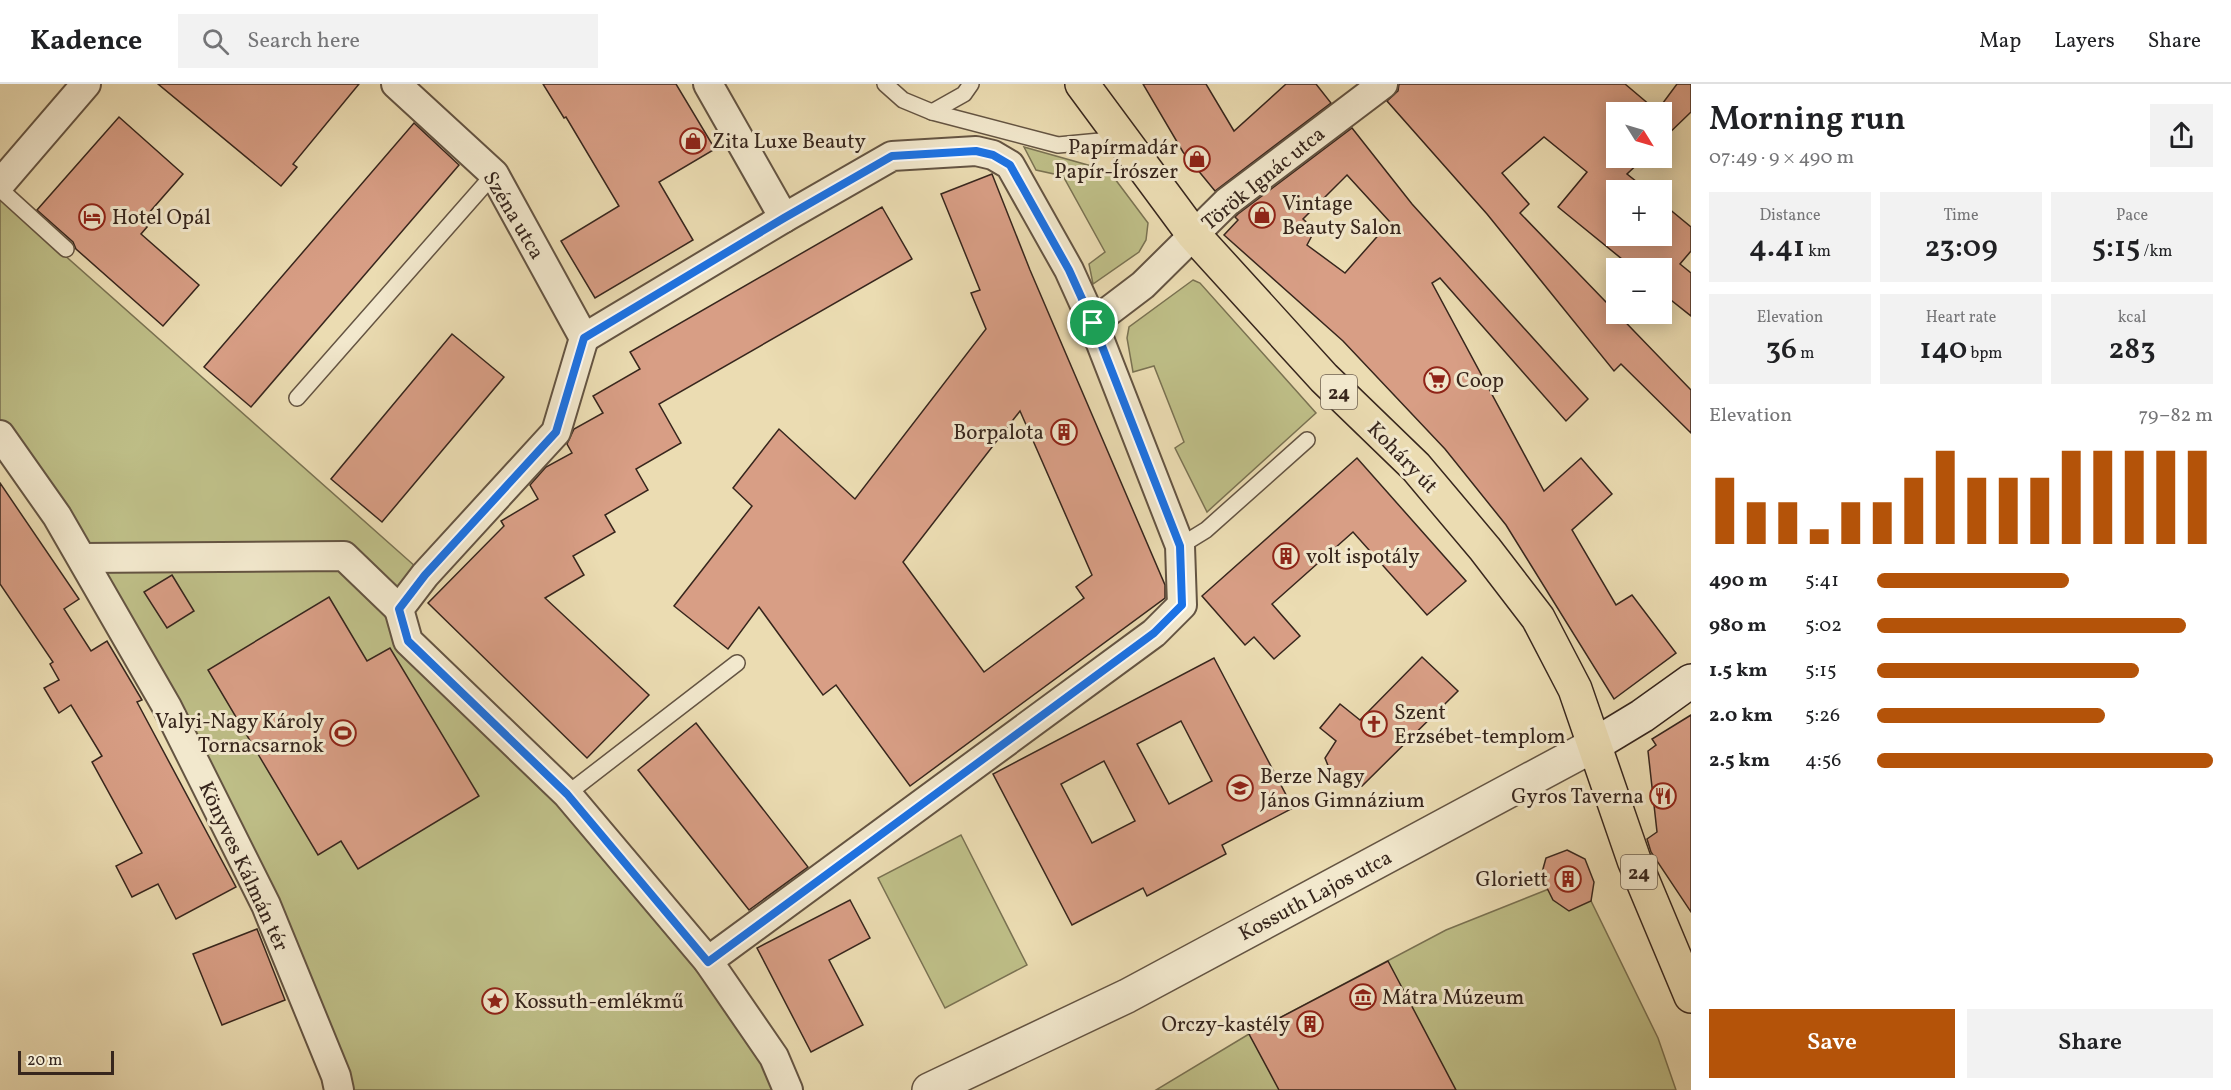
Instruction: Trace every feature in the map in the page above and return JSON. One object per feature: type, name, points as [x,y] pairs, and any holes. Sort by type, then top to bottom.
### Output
[{"type":"main road","name":"Koháry út","points":[[1082,84],[1193,234],[1324,378],[1416,468],[1485,549],[1538,618],[1575,689],[1594,745]]},
{"type":"main road","name":"24","points":[[1594,745],[1635,860],[1691,996]]},
{"type":"street","points":[[0,184],[86,84]]},
{"type":"street","name":"Széna utca","points":[[396,84],[494,174],[584,338]]},
{"type":"street","points":[[708,84],[784,218]]},
{"type":"street","name":"Török Ignác utca","points":[[1093,323],[1143,285],[1227,202],[1383,84]]},
{"type":"street","points":[[399,609],[425,575],[556,432],[584,338],[892,156],[976,151],[993,155],[1010,165],[1069,270],[1093,323],[1180,546],[1182,605],[1154,633],[708,962]]},
{"type":"street","name":"Könyves Kálmán tér","points":[[0,435],[57,516],[167,707],[266,905],[336,1076],[339,1090]]},
{"type":"street","points":[[82,558],[344,556],[399,609],[408,641],[567,794],[708,962],[774,1058],[788,1090]]},
{"type":"street","name":"Kossuth Lajos utca","points":[[929,1090],[1127,996],[1594,745],[1642,716],[1691,681]]},
{"type":"lane","points":[[885,84],[903,100],[932,112],[1059,145],[1121,139]]},
{"type":"lane","points":[[932,112],[964,94],[971,84]]},
{"type":"lane","points":[[297,398],[494,174]]},
{"type":"lane","points":[[0,189],[66,249]]},
{"type":"lane","points":[[1180,546],[1206,530],[1307,440]]},
{"type":"lane","points":[[567,794],[737,663]]},
{"type":"green space","points":[[1024,147],[1109,171],[1148,223],[1146,240],[1139,252],[1093,284],[1089,264],[1105,252],[1063,176],[1036,170]]},
{"type":"green space","points":[[0,198],[425,575],[399,609],[567,794],[788,1090],[339,1090],[266,905],[0,435]]},
{"type":"green space","points":[[1193,280],[1200,283],[1316,413],[1207,512],[1175,448],[1184,442],[1154,366],[1133,372],[1127,338],[1129,327]]},
{"type":"green space","points":[[961,835],[1027,965],[945,1008],[878,878]]},
{"type":"green space","points":[[1574,879],[1591,901],[1658,1038],[1676,1090],[1156,1090],[1249,1034],[1446,930]]},
{"type":"building","points":[[158,84],[359,84],[293,164],[297,167],[281,186]]},
{"type":"building","points":[[543,84],[676,84],[715,149],[659,182],[693,240],[595,298],[561,241],[619,206],[566,117],[564,118]]},
{"type":"building","points":[[1143,84],[1206,84],[1234,131],[1286,84],[1316,84],[1331,103],[1215,191],[1183,152]]},
{"type":"building","points":[[1399,84],[1625,84],[1646,102],[1606,102],[1606,168],[1633,168],[1627,174],[1634,180],[1606,180],[1606,246],[1672,246],[1672,211],[1691,227],[1691,251],[1680,264],[1691,273],[1691,316],[1672,301],[1672,258],[1621,258],[1558,207],[1587,172],[1544,137],[1502,173],[1529,204],[1520,213],[1606,302],[1606,324],[1627,324],[1691,390],[1691,433],[1621,364],[1614,371],[1487,214],[1387,101],[1398,91]]},
{"type":"building","points":[[1677,84],[1691,84],[1691,112],[1672,130],[1672,102],[1664,102]]},
{"type":"building","name":"Hotel Opál","points":[[119,117],[183,174],[141,222],[147,227],[141,234],[199,285],[163,326],[76,249],[73,242],[37,210]]},
{"type":"building","points":[[414,123],[459,165],[251,407],[204,367]]},
{"type":"building","points":[[1352,128],[1412,204],[1588,399],[1566,421],[1440,278],[1432,283],[1544,491],[1581,458],[1612,494],[1572,530],[1616,605],[1632,595],[1676,653],[1614,699],[1506,525],[1445,449],[1343,341],[1224,235],[1238,220],[1235,217]],"holes":[[[1347,175],[1390,222],[1345,273],[1307,245],[1315,230],[1303,219]]]},
{"type":"building","points":[[992,174],[1030,270],[1165,585],[1165,598],[910,786],[836,685],[823,695],[759,607],[728,649],[674,606],[752,506],[733,488],[779,429],[855,499],[986,329],[971,293],[980,290],[941,194]],"holes":[[[1020,411],[1092,575],[1076,587],[1084,598],[984,672],[903,562]]]},
{"type":"building","points":[[882,207],[912,259],[659,404],[681,443],[636,469],[648,490],[605,515],[615,532],[573,556],[584,575],[545,598],[649,695],[587,758],[428,603],[504,526],[501,521],[538,499],[530,485],[546,467],[572,453],[567,444],[574,429],[603,413],[593,396],[640,369],[630,352]]},
{"type":"building","points":[[452,334],[504,377],[382,522],[331,479]]},
{"type":"building","name":"volt ispotály","points":[[1357,458],[1466,581],[1427,615],[1353,532],[1272,604],[1300,636],[1274,659],[1254,637],[1245,645],[1202,596]]},
{"type":"building","points":[[0,483],[79,599],[64,609],[91,651],[107,641],[142,700],[137,702],[236,887],[176,919],[158,884],[132,897],[116,866],[142,853],[92,762],[102,756],[71,705],[59,713],[44,688],[59,680],[50,664],[53,662],[0,584]]},
{"type":"building","points":[[172,575],[194,611],[167,628],[144,592]]},
{"type":"building","name":"Valyi-Nagy Károly Tornacsarnok","points":[[329,597],[367,661],[390,648],[479,796],[358,869],[341,841],[318,855],[208,670]]},
{"type":"building","name":"Szent Erzsébet-templom","points":[[1422,657],[1458,691],[1362,786],[1350,788],[1329,768],[1325,758],[1336,741],[1320,728],[1340,704],[1360,720]]},
{"type":"building","name":"Berze Nagy János Gimnázium","points":[[1214,658],[1293,808],[1222,845],[1226,854],[1147,896],[1143,888],[1072,925],[993,774]],"holes":[[[1181,721],[1212,781],[1169,804],[1137,744]],[[1104,761],[1135,821],[1092,843],[1061,784]]]},
{"type":"building","points":[[1691,715],[1691,912],[1651,852],[1647,839],[1657,832],[1648,751],[1656,745],[1652,739]]},
{"type":"building","points":[[696,723],[808,867],[749,910],[638,770]]},
{"type":"building","name":"Gloriett","points":[[1567,850],[1585,859],[1594,882],[1591,901],[1569,911],[1553,900],[1541,876],[1546,858]]},
{"type":"building","points":[[850,900],[870,938],[829,960],[863,1025],[811,1052],[757,948]]},
{"type":"building","points":[[257,929],[285,1000],[222,1025],[193,954]]},
{"type":"building","name":"Orczy-kastély","points":[[1388,961],[1456,1090],[1279,1090],[1249,1034]]},
{"type":"place","name":"Zita Luxe Beauty","points":[[693,141]]},
{"type":"place","name":"Papírmadár Papír-Írószer","points":[[1197,159]]},
{"type":"place","name":"Vintage Beauty Salon","points":[[1262,215]]},
{"type":"place","name":"Hotel Opál","points":[[92,217]]},
{"type":"place","name":"Coop","points":[[1437,380]]},
{"type":"place","name":"Borpalota","points":[[1064,432]]},
{"type":"place","name":"volt ispotály","points":[[1286,556]]},
{"type":"place","name":"Szent Erzsébet-templom","points":[[1374,724]]},
{"type":"place","name":"Valyi-Nagy Károly Tornacsarnok","points":[[343,733]]},
{"type":"place","name":"Berze Nagy János Gimnázium","points":[[1240,788]]},
{"type":"place","name":"Gyros Taverna","points":[[1663,796]]},
{"type":"place","name":"Gloriett","points":[[1568,879]]},
{"type":"place","name":"Mátra Múzeum","points":[[1363,997]]},
{"type":"place","name":"Kossuth-emlékmű","points":[[495,1001]]},
{"type":"place","name":"Orczy-kastély","points":[[1310,1024]]},
{"type":"route","points":[[976,151],[993,155],[1010,165],[1069,270],[1093,323],[1180,546],[1182,605],[1154,633],[708,962],[567,794],[408,641],[399,609],[425,575],[556,432],[584,338],[892,156],[976,151]]}]
